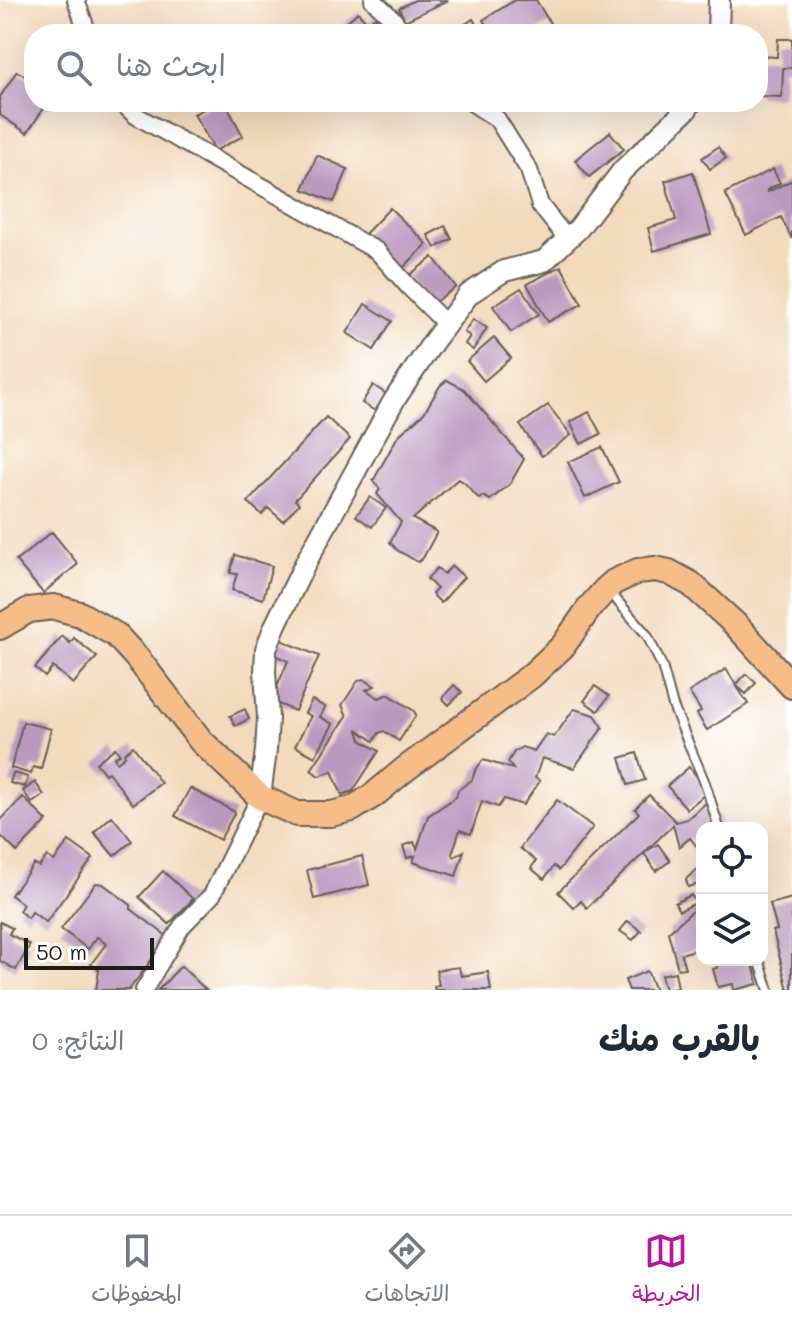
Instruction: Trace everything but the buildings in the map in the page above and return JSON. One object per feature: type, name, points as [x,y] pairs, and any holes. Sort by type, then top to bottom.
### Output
[{"type":"main road","points":[[0,627],[29,610],[54,607],[80,614],[116,635],[201,741],[260,797],[297,814],[331,814],[352,809],[374,795],[531,676],[563,646],[606,589],[638,571],[655,569],[669,572],[691,584],[736,625],[792,686]]},
{"type":"street","points":[[76,0],[84,24]]},
{"type":"street","points":[[373,0],[397,24]]},
{"type":"street","points":[[718,24],[719,0]]},
{"type":"street","points":[[132,112],[377,251],[446,324]]},
{"type":"street","points":[[486,112],[497,119],[529,170],[540,205],[567,239]]},
{"type":"street","points":[[144,990],[182,926],[212,895],[260,797],[268,718],[266,649],[306,562],[393,402],[469,294],[504,271],[544,261],[578,229],[623,170],[684,112]]},
{"type":"lane","points":[[606,589],[647,635],[657,655],[717,822]]},
{"type":"lane","points":[[761,966],[769,990]]}]
